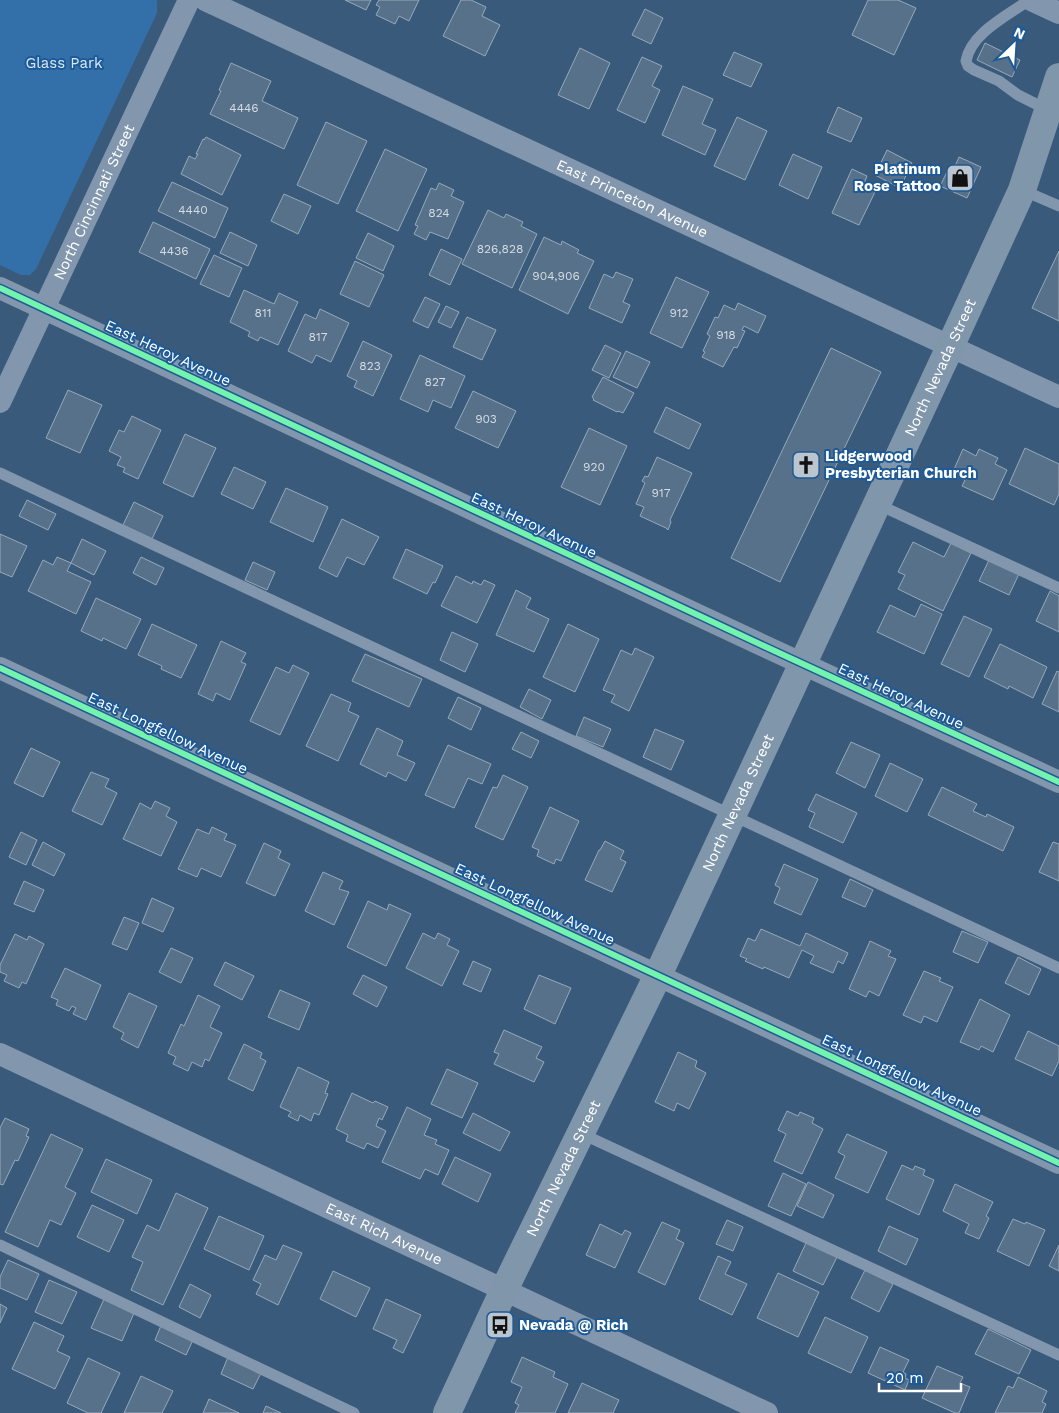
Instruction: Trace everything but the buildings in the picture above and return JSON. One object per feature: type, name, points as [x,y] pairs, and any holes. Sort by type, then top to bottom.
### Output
[{"type":"main road","name":"North Nevada Street","points":[[447,1413],[504,1290],[658,974],[1022,190],[1054,120],[1059,77]]},
{"type":"street","name":"North Cincinnati Street","points":[[0,402],[189,0]]},
{"type":"street","name":"East Princeton Avenue","points":[[206,0],[1059,397]]},
{"type":"street","points":[[1030,0],[1059,13]]},
{"type":"street","name":"East Heroy Avenue","points":[[0,288],[802,664],[1059,782]]},
{"type":"street","name":"East Longfellow Avenue","points":[[0,668],[1059,1163]]},
{"type":"street","name":"East Rich Avenue","points":[[0,1054],[767,1413]]},
{"type":"lane","points":[[1030,0],[978,36],[971,45],[966,61],[968,66],[998,81],[1054,120]]},
{"type":"lane","points":[[1022,190],[1059,206]]},
{"type":"lane","points":[[0,473],[1059,968]]},
{"type":"lane","points":[[877,504],[1059,588]]},
{"type":"lane","points":[[580,1133],[1059,1355]]},
{"type":"lane","points":[[0,1245],[354,1413]]},
{"type":"green space","name":"Glass Park","points":[[0,0],[157,1],[157,13],[36,269],[30,275],[21,275],[0,265]]},
{"type":"cycle path","points":[[0,288],[1059,782]]},
{"type":"cycle path","points":[[0,668],[1059,1163]]},
{"type":"place","name":"Platinum Rose Tattoo","points":[[960,178]]},
{"type":"place","name":"Lidgerwood Presbyterian Church","points":[[806,465]]},
{"type":"place","name":"Nevada @ Rich","points":[[500,1325]]}]
